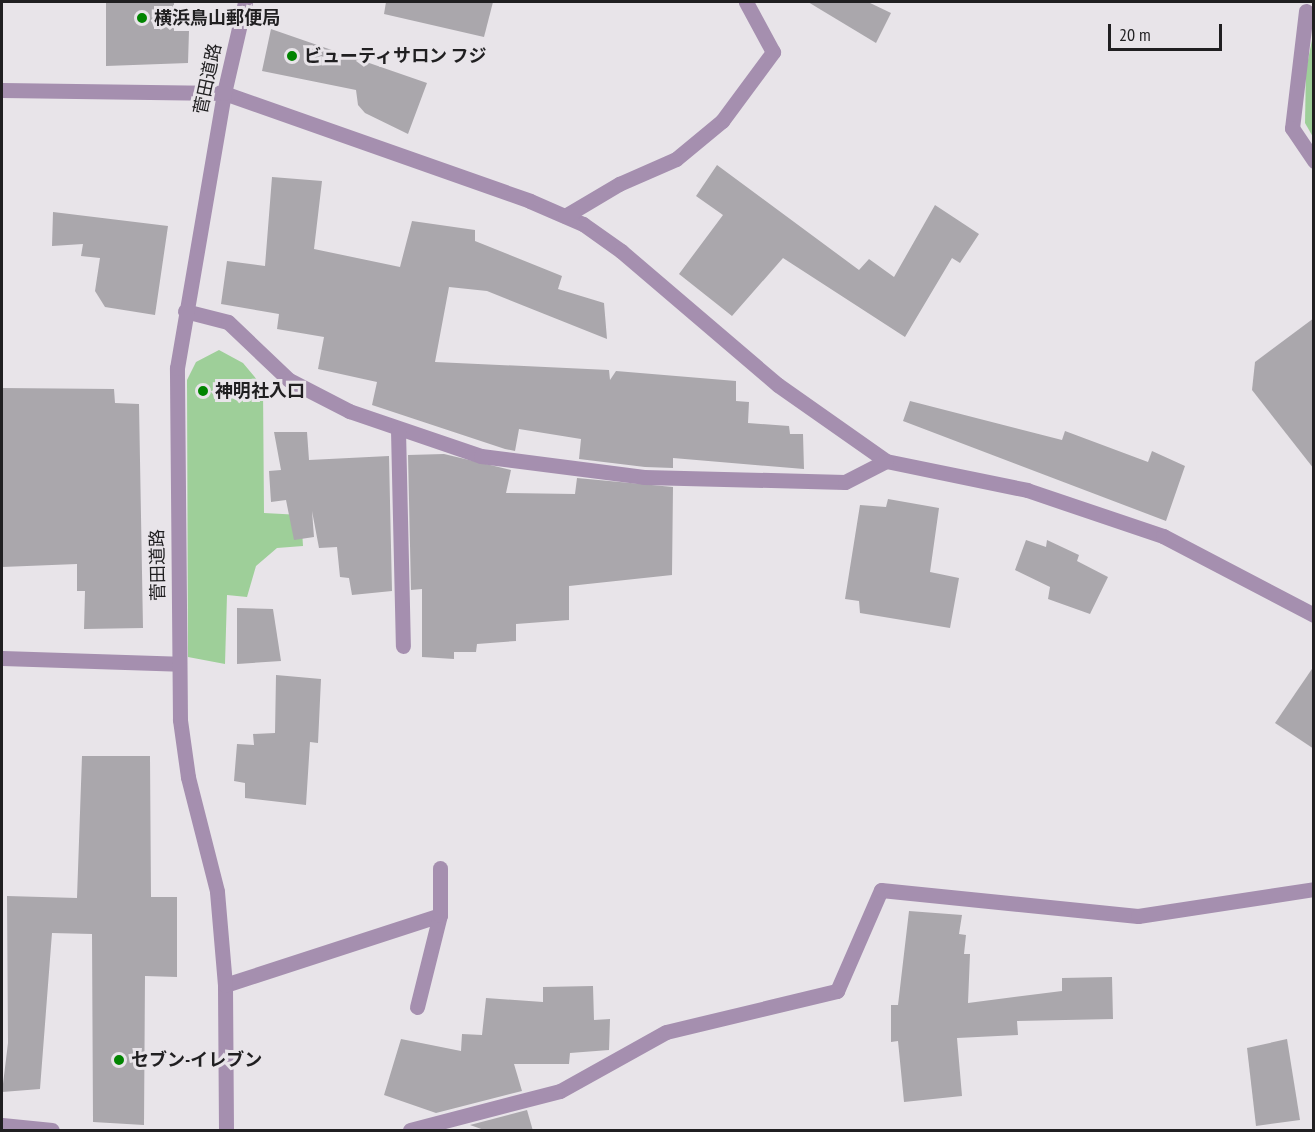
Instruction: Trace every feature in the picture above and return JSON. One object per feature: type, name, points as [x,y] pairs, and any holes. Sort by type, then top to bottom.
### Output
[{"type":"street","name":"菅田道路","points":[[226,1131],[225,985],[217,891],[188,777],[179,664],[177,368],[224,93],[246,2]]},
{"type":"street","points":[[565,216],[619,184],[676,159],[722,121],[773,52],[746,2]]},
{"type":"street","points":[[1306,11],[1292,129],[1314,161]]},
{"type":"street","points":[[2,90],[224,93],[565,216],[621,251],[778,386],[886,461],[1027,490],[1163,536],[1314,615]]},
{"type":"street","points":[[185,311],[228,322],[290,380],[398,430],[481,456],[644,477],[845,482],[886,461]]},
{"type":"street","points":[[398,430],[403,646]]},
{"type":"street","points":[[2,658],[179,664]]},
{"type":"street","points":[[417,1007],[440,915],[440,868]]},
{"type":"street","points":[[410,1131],[560,1091],[666,1032],[837,991],[880,890],[1138,916],[1314,889]]},
{"type":"street","points":[[225,985],[440,915]]},
{"type":"street","points":[[2,1125],[51,1131]]},
{"type":"green space","points":[[1313,35],[1313,137],[1305,123],[1306,70]]},
{"type":"green space","points":[[219,350],[243,363],[263,387],[264,513],[301,515],[303,546],[277,548],[256,566],[247,597],[227,595],[225,664],[188,657],[187,380],[196,362]]},
{"type":"building","points":[[106,2],[174,2],[174,31],[189,31],[188,63],[106,66]]},
{"type":"building","points":[[386,2],[493,2],[484,37],[384,14]]},
{"type":"building","points":[[808,2],[868,2],[891,13],[876,43]]},
{"type":"building","points":[[271,29],[427,83],[408,134],[365,113],[358,105],[356,90],[262,71]]},
{"type":"building","points":[[717,165],[859,270],[869,259],[894,277],[935,205],[979,234],[960,263],[952,258],[905,337],[783,258],[732,316],[679,274],[723,215],[696,196]]},
{"type":"building","points":[[272,177],[322,181],[314,249],[400,267],[412,221],[475,230],[475,241],[562,276],[558,289],[604,303],[607,339],[487,291],[449,287],[435,362],[609,370],[610,380],[616,371],[736,381],[736,401],[749,402],[748,423],[789,426],[790,434],[803,434],[804,469],[673,458],[673,468],[579,459],[581,439],[519,429],[515,451],[372,405],[377,382],[318,369],[324,337],[277,329],[279,314],[221,304],[227,261],[265,266]]},
{"type":"building","points":[[53,212],[168,226],[155,315],[105,307],[95,291],[100,258],[81,256],[83,244],[52,246]]},
{"type":"building","points":[[1314,318],[1314,469],[1252,390],[1255,362]]},
{"type":"building","points":[[2,388],[114,389],[115,403],[139,404],[143,628],[84,629],[85,591],[77,591],[77,564],[2,567]]},
{"type":"building","points":[[910,401],[1062,440],[1065,431],[1148,462],[1152,451],[1185,466],[1166,521],[903,421]]},
{"type":"building","points":[[274,432],[307,432],[309,460],[389,456],[392,591],[352,595],[349,578],[340,577],[337,547],[319,548],[312,511],[314,537],[294,540],[286,500],[271,502],[269,471],[281,470]]},
{"type":"building","points":[[444,454],[511,470],[506,493],[575,494],[577,478],[673,487],[672,575],[569,586],[569,620],[516,624],[516,641],[477,644],[476,652],[454,652],[454,659],[422,657],[422,589],[411,590],[408,455]]},
{"type":"building","points":[[888,499],[939,508],[930,572],[959,578],[950,628],[860,613],[859,601],[845,599],[860,505],[886,507]]},
{"type":"building","points":[[1026,540],[1046,547],[1047,540],[1079,555],[1077,561],[1108,577],[1090,614],[1048,599],[1050,587],[1015,570]]},
{"type":"building","points":[[237,608],[273,609],[281,661],[237,664]]},
{"type":"building","points":[[1314,666],[1314,749],[1275,723]]},
{"type":"building","points":[[276,675],[321,679],[318,743],[310,742],[306,805],[245,798],[245,783],[234,781],[237,744],[254,745],[253,734],[275,733]]},
{"type":"building","points":[[82,756],[150,756],[151,897],[177,897],[177,977],[145,976],[144,1125],[93,1122],[92,934],[52,933],[40,1089],[2,1092],[8,1043],[7,896],[77,898]]},
{"type":"building","points":[[909,911],[962,915],[959,934],[966,935],[964,954],[970,954],[968,1003],[1062,991],[1062,978],[1112,977],[1113,1019],[1017,1021],[1018,1035],[957,1038],[962,1096],[904,1102],[898,1041],[891,1042],[891,1005],[898,1005]]},
{"type":"building","points":[[593,986],[594,1020],[610,1019],[609,1050],[570,1053],[569,1064],[514,1064],[522,1091],[436,1113],[384,1095],[401,1039],[461,1051],[462,1034],[482,1035],[486,998],[543,1002],[543,987]]},
{"type":"building","points":[[1287,1039],[1300,1120],[1256,1126],[1247,1048]]},
{"type":"building","points":[[527,1110],[533,1131],[487,1131],[470,1125]]},
{"type":"place","name":"横浜鳥山郵便局","points":[[142,18]]},
{"type":"place","name":"ビューティサロン フジ","points":[[292,56]]},
{"type":"place","name":"神明社入口","points":[[203,391]]},
{"type":"place","name":"セブン-イレブン","points":[[119,1060]]}]
